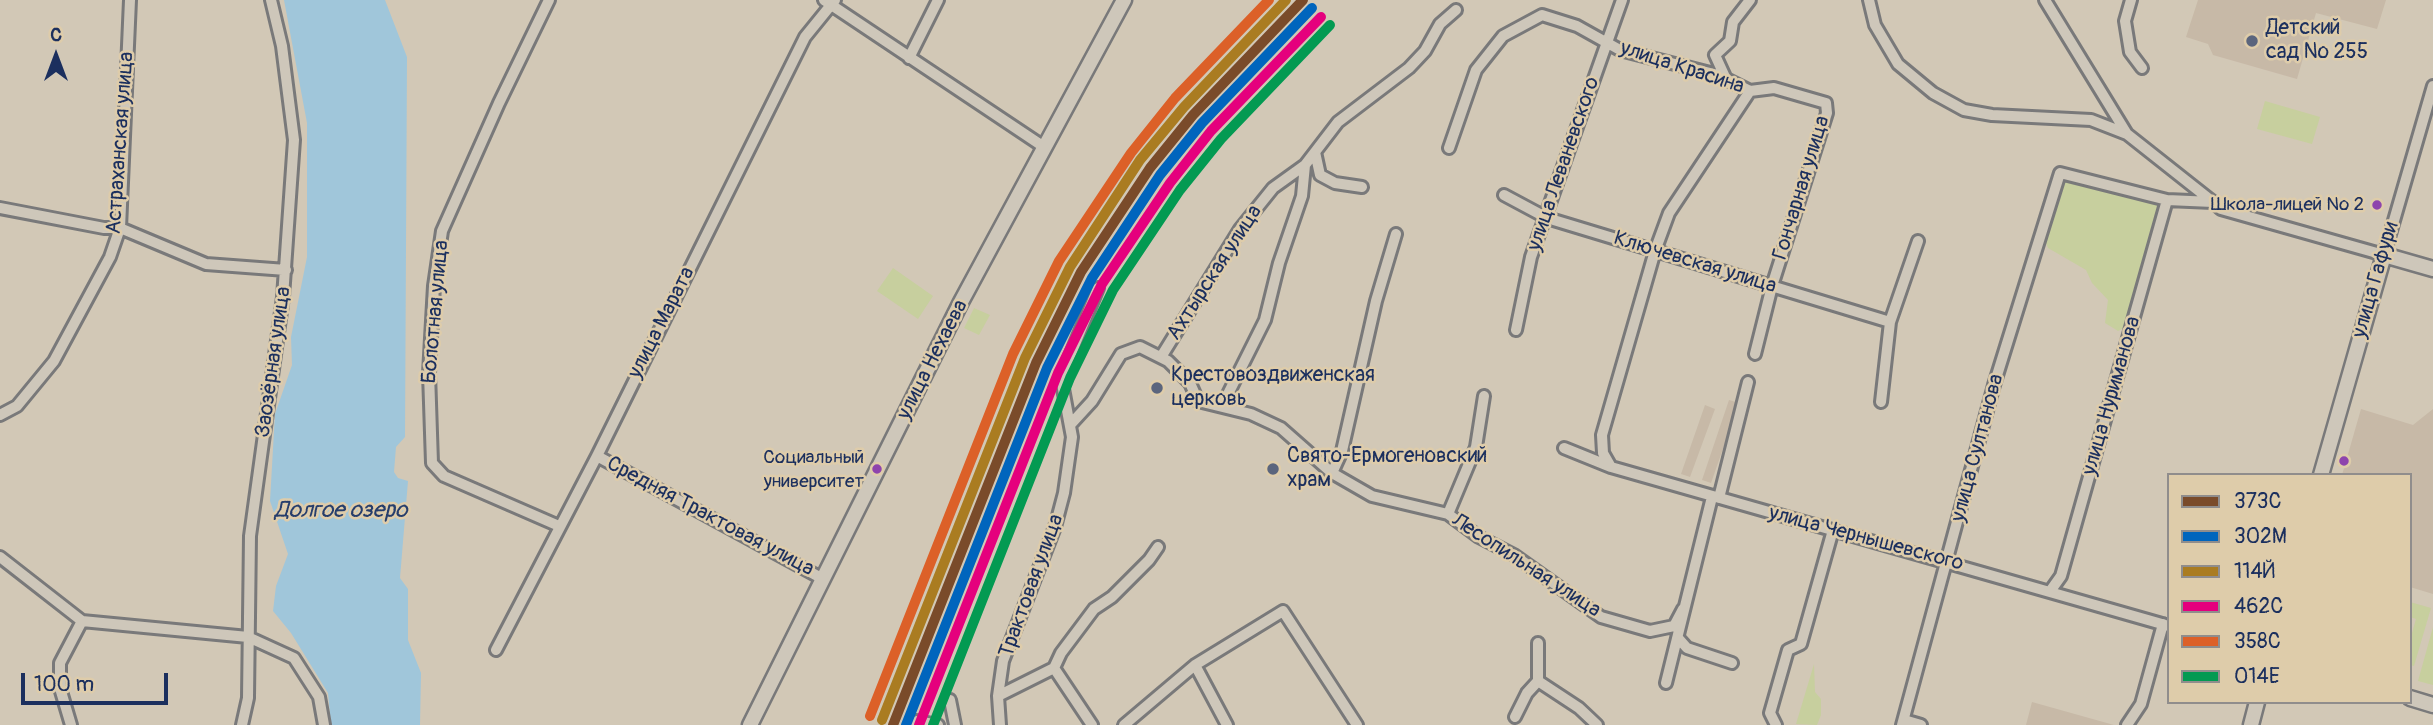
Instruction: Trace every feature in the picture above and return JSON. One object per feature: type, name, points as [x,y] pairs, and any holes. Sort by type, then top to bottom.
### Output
[{"type":"street","name":"Астраханская улица","points":[[0,415],[17,405],[54,362],[110,257],[120,228],[130,0]]},
{"type":"street","name":"Заозёрная улица","points":[[242,725],[248,698],[250,536],[286,270],[295,140],[282,46],[271,0]]},
{"type":"street","name":"Болотная улица","points":[[549,0],[442,231],[434,286],[429,373],[432,463],[444,476],[559,526]]},
{"type":"street","points":[[909,58],[938,0]]},
{"type":"street","name":"улица Нехаева","points":[[751,725],[961,302],[1124,0]]},
{"type":"street","name":"улица Леваневского","points":[[1516,330],[1525,277],[1622,0]]},
{"type":"street","points":[[1726,79],[1714,55],[1730,41],[1733,22],[1750,0]]},
{"type":"street","points":[[1869,0],[1875,25],[1898,64],[1933,93],[1964,110],[1992,115],[2091,120],[2127,134],[2221,209],[2433,269]]},
{"type":"street","points":[[2045,0],[2127,134]]},
{"type":"street","points":[[2131,0],[2125,21],[2130,52],[2142,68]]},
{"type":"street","points":[[830,2],[1044,147]]},
{"type":"street","name":"улица Марата","points":[[496,650],[597,456],[805,37],[830,2]]},
{"type":"street","name":"Ахтырская улица","points":[[1161,357],[1240,229],[1273,188],[1305,165],[1338,122],[1409,68],[1425,51],[1440,24],[1455,10]]},
{"type":"street","name":"улица Красина","points":[[1449,148],[1476,70],[1503,36],[1542,15],[1577,26],[1620,50],[1726,79],[1749,91],[1773,88],[1826,103]]},
{"type":"street","name":"улица Гафури","points":[[2322,473],[2433,86]]},
{"type":"street","points":[[1611,467],[1603,453],[1602,435],[1655,251],[1669,213],[1749,91]]},
{"type":"street","name":"Гончарная улица","points":[[1755,354],[1772,286],[1827,113],[1826,103]]},
{"type":"street","points":[[1315,152],[1320,175],[1335,183],[1362,187]]},
{"type":"street","name":"Ахтырская улица","points":[[1222,406],[1265,320],[1279,262],[1302,196],[1305,165]]},
{"type":"street","name":"улица Султанова","points":[[1903,722],[1994,385],[2060,173],[2167,200]]},
{"type":"street","name":"Ключевская улица","points":[[1504,195],[1547,218],[1890,322]]},
{"type":"street","points":[[2167,200],[2213,202]]},
{"type":"street","name":"улица Нуриманова","points":[[2051,590],[2064,564],[2167,200]]},
{"type":"street","points":[[0,208],[104,228],[120,228],[205,264],[286,270]]},
{"type":"street","points":[[1332,473],[1342,452],[1376,301],[1396,234]]},
{"type":"street","points":[[1881,402],[1890,322],[1918,241]]},
{"type":"street","name":"Трактовая улица","points":[[1000,725],[998,696],[1003,661],[1058,516],[1072,437],[1060,378],[1098,288]]},
{"type":"street","points":[[1070,425],[1091,401],[1121,354],[1140,347],[1161,357]]},
{"type":"street","name":"Лесопильная улица","points":[[1161,357],[1190,383],[1198,401],[1222,406],[1281,428],[1332,473],[1373,495],[1448,514],[1479,537],[1514,555],[1601,617],[1650,632],[1674,626],[1683,609]]},
{"type":"street","points":[[1666,683],[1679,639],[1683,609],[1748,382]]},
{"type":"street","points":[[1448,514],[1476,447],[1484,396]]},
{"type":"street","name":"улица Чернышевского","points":[[1564,448],[1611,467],[2051,590],[2166,625]]},
{"type":"street","name":"Средняя Трактовая улица","points":[[597,456],[823,579]]},
{"type":"street","points":[[1776,725],[1770,713],[1788,650],[1801,644],[1833,530]]},
{"type":"street","points":[[998,696],[1055,668],[1061,653],[1094,608],[1112,597],[1149,560],[1158,547]]},
{"type":"street","points":[[0,557],[82,621],[248,637],[294,658],[319,697],[324,725]]},
{"type":"street","points":[[1124,725],[1195,665],[1283,611],[1357,725]]},
{"type":"street","points":[[71,725],[60,688],[60,663],[82,621]]},
{"type":"street","points":[[2127,725],[2141,704],[2166,625]]},
{"type":"street","points":[[1679,639],[1687,648],[1732,663]]},
{"type":"street","points":[[1515,717],[1527,693],[1538,681],[1538,643]]},
{"type":"street","points":[[1195,665],[1227,725]]},
{"type":"street","points":[[1055,668],[1092,725]]},
{"type":"street","points":[[1538,681],[1579,708],[1597,725]]},
{"type":"street","points":[[2412,699],[2433,705]]},
{"type":"street","points":[[950,700],[955,725]]},
{"type":"street","points":[[2251,725],[2256,704]]},
{"type":"street","points":[[915,725],[916,721],[938,725]]},
{"type":"street","points":[[1903,722],[1921,725]]},
{"type":"shaded area","name":"Детский сад № 255","points":[[2198,0],[2386,0],[2377,29],[2316,13],[2297,79],[2213,55],[2208,44],[2186,37]]},
{"type":"shaded area","points":[[1729,400],[1739,403],[1711,483],[1702,480]]},
{"type":"shaded area","points":[[1705,405],[1715,409],[1690,477],[1681,474]]},
{"type":"shaded area","points":[[2361,409],[2413,425],[2433,409],[2433,594],[2412,588],[2412,473],[2343,473]]},
{"type":"shaded area","points":[[2032,702],[2114,725],[2026,725]]},
{"type":"green space","points":[[2265,101],[2320,117],[2312,144],[2257,129]]},
{"type":"green space","points":[[2062,179],[2159,204],[2126,327],[2118,331],[2105,323],[2108,300],[2092,283],[2086,270],[2048,248],[2046,243]]},
{"type":"green space","points":[[893,268],[933,296],[918,319],[877,291]]},
{"type":"green space","points":[[974,308],[990,315],[979,335],[964,328]]},
{"type":"green space","points":[[2412,603],[2431,608],[2414,666],[2412,633],[2416,619],[2412,618]]},
{"type":"green space","points":[[2433,627],[2433,685],[2418,681]]},
{"type":"green space","points":[[1814,664],[1815,692],[1821,699],[1821,715],[1817,725],[1796,724]]},
{"type":"water","name":"Долгое озеро","points":[[284,0],[385,0],[407,57],[405,437],[396,447],[394,472],[398,478],[408,481],[400,578],[408,589],[408,640],[421,673],[420,725],[331,725],[328,693],[291,633],[273,611],[276,586],[288,554],[270,501],[275,414],[292,365],[291,337],[307,257],[307,123]]},
{"type":"transit line","name":"358С","points":[[870,716],[1013,354],[1059,261],[1131,153],[1175,98],[1269,0]]},
{"type":"transit line","name":"114Й","points":[[882,720],[1025,358],[1070,267],[1140,160],[1184,107],[1286,0]]},
{"type":"transit line","name":"373C","points":[[893,725],[1036,363],[1081,272],[1150,168],[1193,115],[1303,0]]},
{"type":"transit line","name":"302М","points":[[906,725],[1047,368],[1092,278],[1160,175],[1202,123],[1312,8]]},
{"type":"transit line","name":"462С","points":[[919,725],[1058,373],[1102,284],[1170,183],[1211,131],[1321,17]]},
{"type":"transit line","name":"014Е","points":[[933,725],[1070,378],[1113,290],[1180,190],[1221,139],[1330,25]]},
{"type":"place","name":"Детский сад № 255","points":[[2252,41]]},
{"type":"place","name":"Школа-лицей № 2","points":[[2377,205]]},
{"type":"place","name":"Крестовоздвиженская церковь","points":[[1157,388]]},
{"type":"place","name":"Социальный университет","points":[[877,469]]},
{"type":"place","name":"Свято-Ермогеновский храм","points":[[1273,469]]}]
